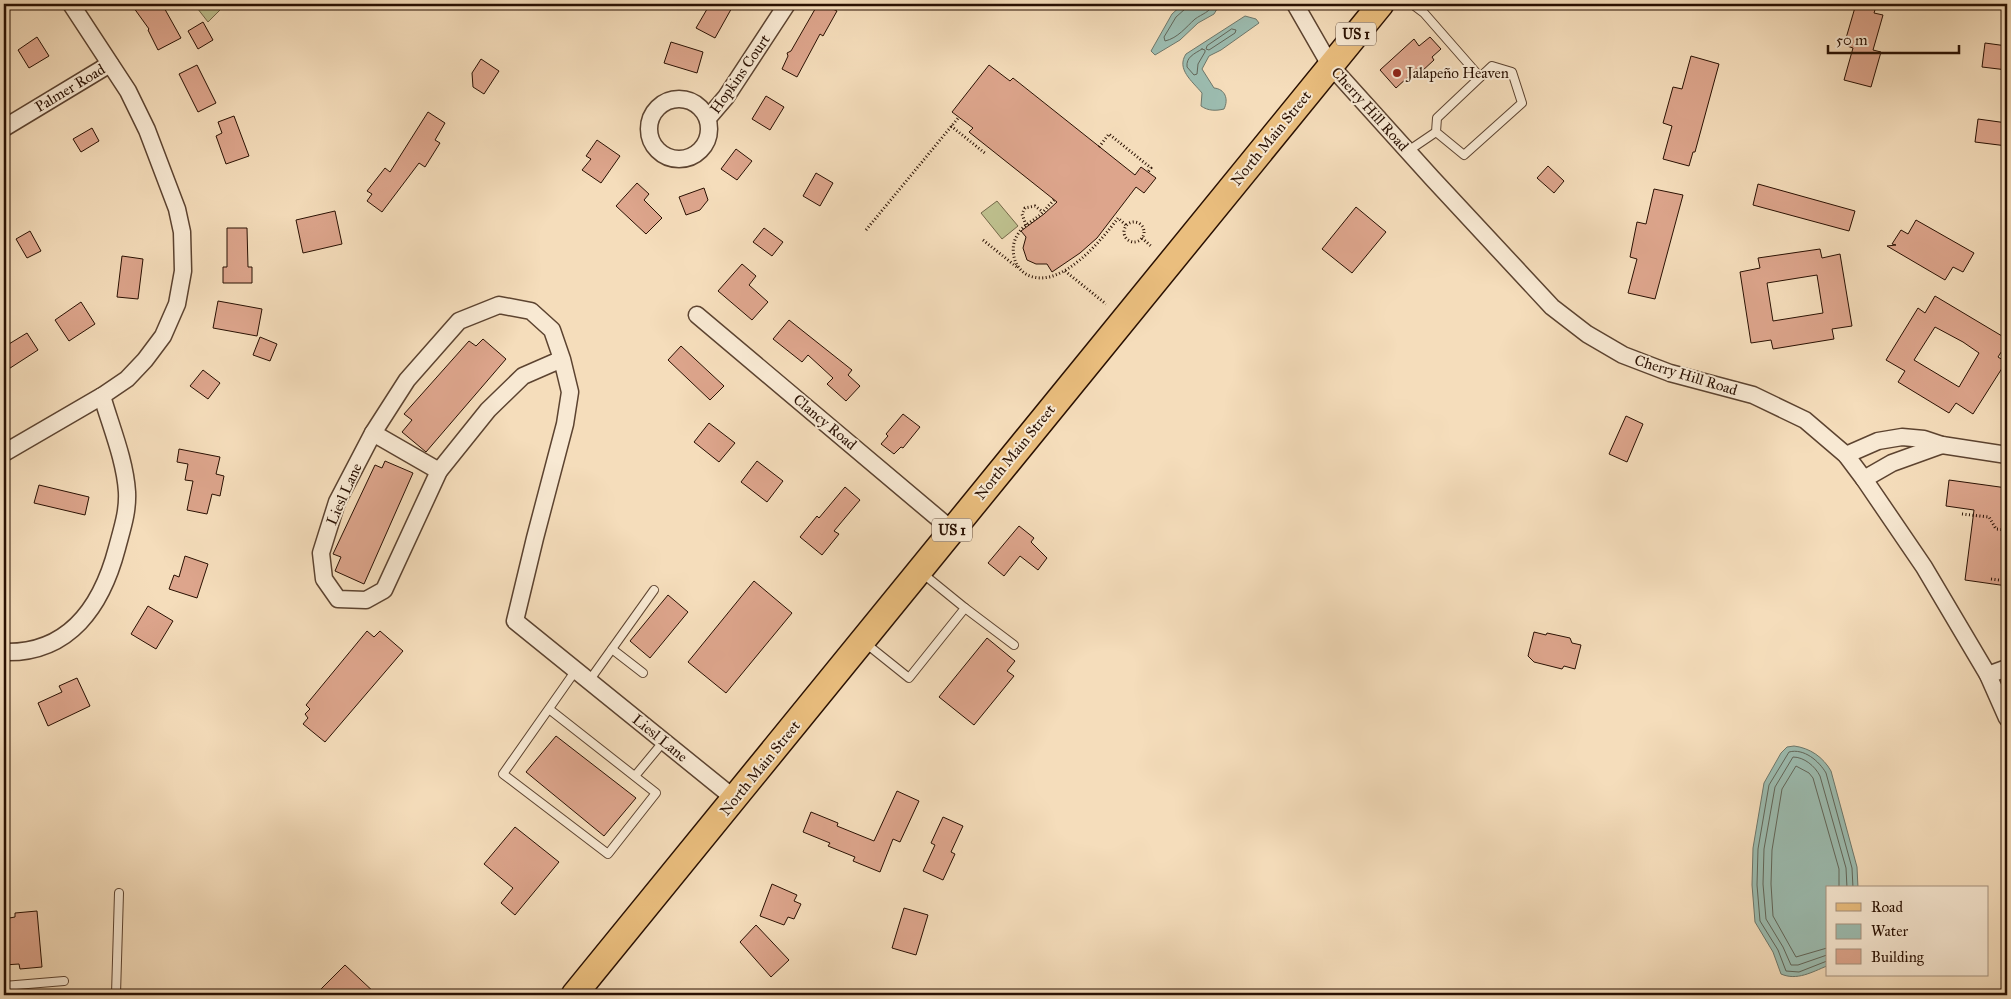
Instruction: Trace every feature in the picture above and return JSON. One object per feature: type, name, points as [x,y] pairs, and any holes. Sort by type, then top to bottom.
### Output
[{"type":"main road","name":"North Main Street","points":[[574,995],[1381,4]]},
{"type":"street","points":[[4,453],[128,379],[163,336],[177,304],[183,271],[182,232],[178,208],[147,130],[128,91],[71,4]]},
{"type":"street","name":"Hopkins Court","points":[[708,118],[726,97],[787,4]]},
{"type":"street","name":"Cherry Hill Road","points":[[1295,4],[1330,65],[1552,307],[1587,334],[1623,355],[1670,373],[1753,395],[1805,420],[1846,455],[1864,478],[1924,567],[1988,675],[2007,718]]},
{"type":"street","name":"Palmer Road","points":[[4,128],[110,64]]},
{"type":"street","name":"Liesl Lane","points":[[562,359],[523,376],[488,410],[439,471],[384,590],[366,600],[338,599],[324,579],[321,553],[337,502],[373,432],[407,380],[459,321],[499,305],[531,311],[552,330],[562,359],[570,392],[565,424],[515,621],[735,799]]},
{"type":"street","name":"Clancy Road","points":[[698,315],[952,530]]},
{"type":"street","points":[[4,652],[34,648],[55,641],[70,632],[83,620],[105,586],[127,510],[126,489],[121,461],[102,396]]},
{"type":"street","points":[[373,432],[439,471]]},
{"type":"street","points":[[1846,455],[1878,441],[1902,437],[1924,439],[1942,445],[2007,455]]},
{"type":"street","points":[[1864,478],[1892,463],[1942,445]]},
{"type":"street","points":[[1988,675],[2007,668]]},
{"type":"lane","points":[[1412,4],[1424,13],[1480,77]]},
{"type":"lane","points":[[1492,66],[1512,72],[1522,103],[1464,155],[1436,132],[1437,118],[1492,66]]},
{"type":"lane","points":[[1408,151],[1436,132]]},
{"type":"lane","points":[[919,571],[1014,645]]},
{"type":"lane","points":[[589,680],[654,590]]},
{"type":"lane","points":[[863,641],[909,678],[965,608]]},
{"type":"lane","points":[[612,649],[643,673]]},
{"type":"lane","points":[[549,709],[656,793],[608,854],[503,774],[576,670]]},
{"type":"lane","points":[[635,776],[664,741]]},
{"type":"lane","points":[[116,994],[119,893]]},
{"type":"lane","points":[[4,986],[64,981]]},
{"type":"path","points":[[866,230],[959,117]]},
{"type":"path","points":[[951,126],[986,154]]},
{"type":"path","points":[[1099,147],[1109,134],[1151,168],[1148,172]]},
{"type":"path","points":[[1022,272],[1016,262],[1014,244],[1018,233],[1054,200]]},
{"type":"path","points":[[1026,225],[1022,218],[1022,212],[1025,208],[1035,206],[1043,212]]},
{"type":"path","points":[[983,240],[1022,272],[1032,277],[1044,278],[1065,271],[1098,242],[1118,218],[1127,226]]},
{"type":"path","points":[[1132,222],[1140,224],[1144,232],[1142,238],[1133,242],[1127,238],[1124,232],[1127,226],[1132,222]]},
{"type":"path","points":[[1142,238],[1152,247]]},
{"type":"path","points":[[1065,271],[1106,304]]},
{"type":"path","points":[[1962,514],[1989,517],[1996,529],[2007,530]]},
{"type":"path","points":[[1991,579],[2007,581]]},
{"type":"green space","points":[[194,4],[226,4],[208,22]]},
{"type":"green space","points":[[997,201],[1018,226],[1002,239],[981,213]]},
{"type":"water","points":[[1183,4],[1220,4],[1214,14],[1198,23],[1180,40],[1155,55],[1151,51],[1172,14]]},
{"type":"water","points":[[1245,16],[1256,19],[1259,23],[1221,50],[1209,56],[1202,69],[1214,88],[1221,90],[1226,98],[1224,109],[1206,109],[1201,106],[1202,93],[1186,75],[1183,59],[1186,54]]},
{"type":"water","points":[[1794,746],[1816,754],[1831,771],[1857,867],[1858,886],[1826,886],[1826,966],[1793,977],[1781,974],[1773,952],[1755,922],[1752,885],[1753,848],[1764,783],[1781,753],[1787,747]]},
{"type":"building","points":[[131,4],[162,4],[181,38],[158,50],[149,29]]},
{"type":"building","points":[[710,4],[734,4],[715,38],[696,28]]},
{"type":"building","points":[[818,4],[823,4],[837,11],[823,36],[820,34],[797,77],[782,69],[788,56],[787,53],[791,51]]},
{"type":"building","points":[[1856,4],[1877,4],[1874,13],[1883,15],[1873,50],[1881,52],[1871,87],[1844,80],[1853,48],[1844,45]]},
{"type":"building","points":[[203,22],[213,40],[198,49],[188,31]]},
{"type":"building","points":[[37,37],[49,56],[29,68],[18,50]]},
{"type":"building","points":[[1430,37],[1441,49],[1432,57],[1434,60],[1421,72],[1418,68],[1396,88],[1380,70],[1414,39],[1419,46]]},
{"type":"building","points":[[671,42],[703,52],[697,73],[664,63]]},
{"type":"building","points":[[1985,43],[2007,46],[2007,70],[1982,67]]},
{"type":"building","points":[[1691,56],[1719,64],[1695,152],[1693,152],[1689,166],[1663,159],[1672,126],[1663,123],[1673,87],[1682,89]]},
{"type":"building","points":[[481,59],[499,71],[484,94],[473,87],[472,73]]},
{"type":"building","points":[[197,65],[216,103],[198,112],[179,74]]},
{"type":"building","points":[[989,65],[1010,81],[1013,78],[1135,175],[1141,167],[1156,178],[1144,193],[1136,187],[1097,238],[1080,253],[1052,272],[1047,264],[1036,264],[1027,260],[1023,248],[1026,237],[1021,231],[1057,202],[969,132],[973,128],[952,112]]},
{"type":"building","points":[[766,96],[784,107],[770,130],[752,119]]},
{"type":"building","points":[[428,112],[445,123],[435,140],[440,143],[425,167],[419,163],[382,212],[367,201],[372,194],[367,191],[385,168],[390,172]]},
{"type":"building","points":[[234,116],[249,156],[226,164],[216,136],[222,133],[218,122]]},
{"type":"building","points":[[1978,119],[2007,123],[2007,146],[1975,142]]},
{"type":"building","points":[[92,128],[99,141],[81,152],[73,139]]},
{"type":"building","points":[[597,140],[620,156],[601,183],[582,170],[591,159],[586,156]]},
{"type":"building","points":[[736,149],[752,161],[737,180],[721,169]]},
{"type":"building","points":[[1548,166],[1564,181],[1554,193],[1537,178]]},
{"type":"building","points":[[816,173],[833,183],[820,206],[803,196]]},
{"type":"building","points":[[637,183],[649,194],[644,200],[662,218],[646,234],[616,206]]},
{"type":"building","points":[[1758,184],[1855,211],[1849,231],[1753,205]]},
{"type":"building","points":[[704,188],[708,200],[700,210],[686,215],[679,197]]},
{"type":"building","points":[[1654,189],[1683,195],[1655,299],[1628,293],[1637,259],[1630,257],[1637,222],[1646,224]]},
{"type":"building","points":[[1356,207],[1386,232],[1352,273],[1322,249]]},
{"type":"building","points":[[335,211],[342,244],[303,253],[296,220]]},
{"type":"building","points":[[1916,220],[1974,253],[1963,272],[1953,267],[1945,280],[1887,246],[1896,245],[1892,244],[1901,230],[1908,234]]},
{"type":"building","points":[[227,228],[247,228],[248,267],[252,267],[252,283],[223,283],[223,267],[227,267]]},
{"type":"building","points":[[764,228],[783,242],[772,256],[753,242]]},
{"type":"building","points":[[30,231],[41,251],[27,258],[16,239]]},
{"type":"building","points":[[1820,249],[1822,258],[1840,254],[1852,326],[1832,329],[1834,339],[1773,349],[1771,340],[1751,343],[1740,272],[1760,268],[1758,258]],"holes":[[[1817,275],[1823,313],[1773,321],[1767,283]]]},
{"type":"building","points":[[122,256],[143,259],[138,299],[117,297]]},
{"type":"building","points":[[742,264],[756,276],[749,285],[768,302],[752,320],[718,291]]},
{"type":"building","points":[[1935,296],[2007,339],[2007,343],[1998,357],[2006,362],[1973,414],[1956,403],[1949,413],[1898,382],[1905,371],[1886,360],[1918,308],[1925,313]],"holes":[[[1935,327],[1979,353],[1959,387],[1914,360]]]},
{"type":"building","points":[[218,301],[262,309],[257,336],[213,328]]},
{"type":"building","points":[[81,302],[95,324],[69,341],[55,320]]},
{"type":"building","points":[[789,320],[852,370],[848,375],[860,386],[846,401],[827,384],[833,378],[808,355],[802,362],[773,339]]},
{"type":"building","points":[[27,333],[38,350],[4,372],[4,347]]},
{"type":"building","points":[[260,337],[277,344],[270,361],[253,355]]},
{"type":"building","points":[[483,339],[506,359],[426,452],[402,432],[412,420],[404,414],[469,341],[476,346]]},
{"type":"building","points":[[681,346],[724,386],[710,400],[668,360]]},
{"type":"building","points":[[203,370],[220,383],[208,399],[190,386]]},
{"type":"building","points":[[903,414],[920,427],[903,448],[901,447],[894,454],[881,444],[888,436],[886,434]]},
{"type":"building","points":[[1626,416],[1643,424],[1627,462],[1609,454]]},
{"type":"building","points":[[709,423],[735,443],[719,462],[694,442]]},
{"type":"building","points":[[179,449],[220,457],[216,474],[224,476],[220,496],[212,494],[207,514],[187,510],[193,481],[185,480],[188,464],[177,462]]},
{"type":"building","points":[[385,461],[413,473],[364,584],[335,571],[341,557],[333,554],[375,465],[382,468]]},
{"type":"building","points":[[757,461],[783,481],[767,502],[741,482]]},
{"type":"building","points":[[1949,480],[2007,488],[2007,586],[1965,580],[1974,510],[1946,506]]},
{"type":"building","points":[[39,485],[89,497],[85,515],[34,503]]},
{"type":"building","points":[[845,487],[860,500],[834,531],[839,534],[822,555],[800,537]]},
{"type":"building","points":[[1019,526],[1034,538],[1031,542],[1047,558],[1038,570],[1020,556],[1004,576],[988,563]]},
{"type":"building","points":[[185,556],[208,564],[197,598],[169,589],[174,575],[179,577]]},
{"type":"building","points":[[754,581],[792,613],[726,693],[688,662]]},
{"type":"building","points":[[668,595],[688,612],[650,658],[630,641]]},
{"type":"building","points":[[148,606],[173,621],[156,649],[131,634]]},
{"type":"building","points":[[367,631],[374,637],[380,631],[403,651],[325,742],[303,724],[308,718],[305,714],[310,709],[306,705]]},
{"type":"building","points":[[1534,632],[1570,638],[1572,643],[1581,645],[1575,669],[1564,666],[1562,669],[1534,662],[1528,656]]},
{"type":"building","points":[[987,638],[1015,661],[1007,671],[1014,676],[974,725],[939,697]]},
{"type":"building","points":[[77,678],[90,706],[48,726],[38,703],[62,692],[59,686]]},
{"type":"building","points":[[556,736],[636,798],[604,836],[526,772]]},
{"type":"building","points":[[897,791],[919,801],[900,842],[893,839],[880,872],[853,861],[855,857],[828,846],[830,843],[803,832],[811,812],[838,823],[837,826],[874,841]]},
{"type":"building","points":[[943,817],[963,826],[951,852],[955,854],[943,880],[923,871],[935,845],[931,843]]},
{"type":"building","points":[[515,827],[559,862],[515,915],[501,903],[513,888],[484,864]]},
{"type":"building","points":[[772,884],[797,895],[794,901],[801,904],[794,919],[788,917],[784,925],[760,916]]},
{"type":"building","points":[[904,908],[928,915],[916,955],[892,948]]},
{"type":"building","points":[[37,911],[42,967],[20,969],[19,964],[4,965],[4,919],[15,917],[15,913]]},
{"type":"building","points":[[756,925],[789,960],[771,977],[740,942]]},
{"type":"building","points":[[345,965],[377,995],[315,995]]},
{"type":"place","name":"Jalapeño Heaven","points":[[1397,73]]}]
